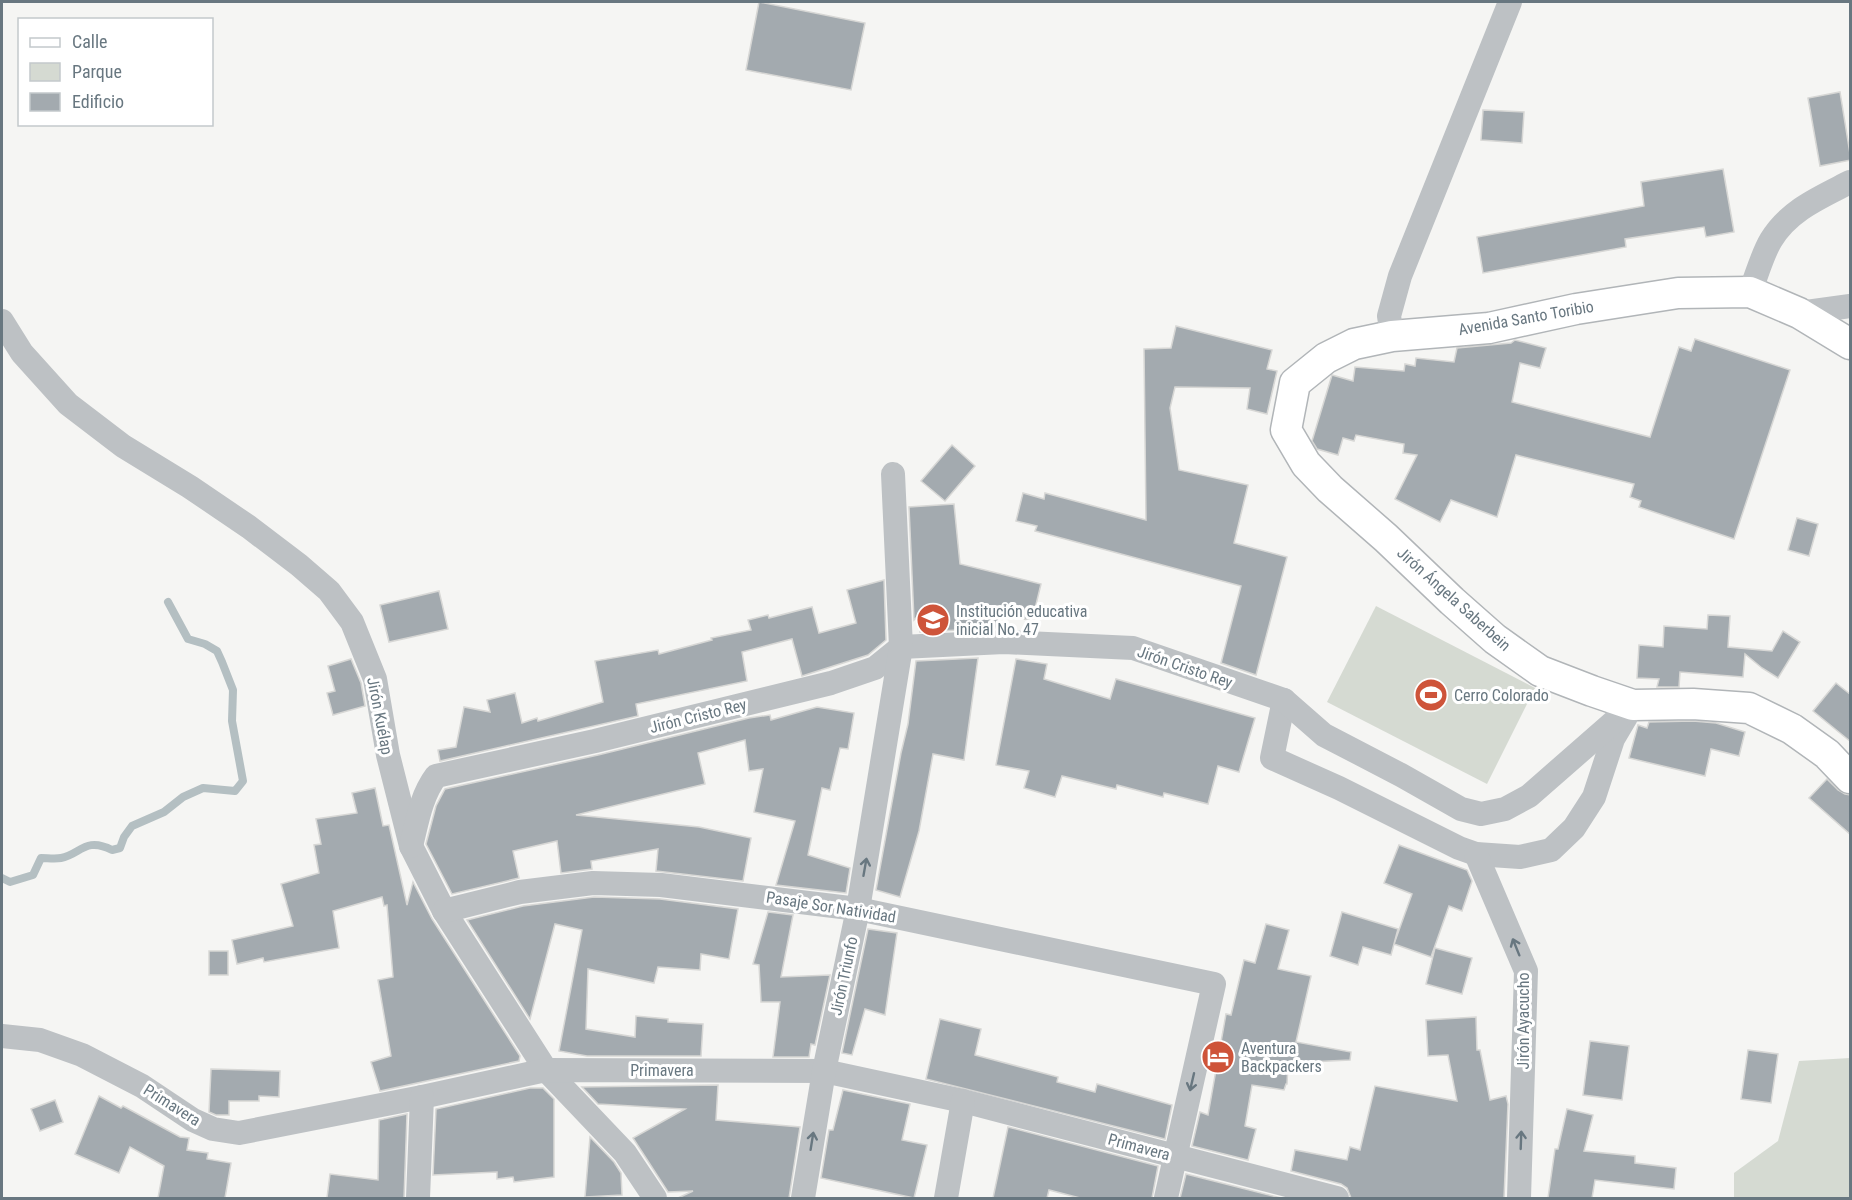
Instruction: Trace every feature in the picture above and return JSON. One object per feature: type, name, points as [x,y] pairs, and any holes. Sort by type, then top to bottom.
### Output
[{"type":"main road","name":"Avenida Santo Toribio","points":[[1306,464],[1286,430],[1295,383],[1326,358],[1354,344],[1392,336],[1489,328],[1576,309],[1678,293],[1750,292],[1799,313],[1851,344]]},
{"type":"main road","name":"Jirón Ángela Saberbein","points":[[1306,464],[1330,489],[1452,601],[1496,639],[1540,671],[1592,692],[1633,705],[1693,704],[1749,708],[1792,729],[1827,754],[1851,778]]},
{"type":"street","points":[[1392,336],[1389,316],[1400,276],[1510,2]]},
{"type":"street","points":[[1750,292],[1770,241],[1788,219],[1806,205],[1851,182]]},
{"type":"street","points":[[1799,313],[1851,306]]},
{"type":"street","name":"Jirón Kuélap","points":[[2,321],[22,353],[68,404],[123,446],[249,527],[329,591],[352,622],[375,680],[388,755],[411,846],[444,911],[546,1070],[625,1153],[655,1198]]},
{"type":"street","name":"Jirón Triunfo","points":[[803,1198],[824,1071],[858,909],[901,647],[893,474]]},
{"type":"street","name":"Jirón Cristo Rey","points":[[411,846],[423,800],[436,776],[594,741],[831,683],[875,668],[901,647],[1004,642],[1133,648],[1284,700],[1324,735],[1461,809],[1480,814],[1505,809],[1529,796],[1633,705]]},
{"type":"street","points":[[1284,700],[1272,758],[1339,788],[1459,848],[1476,854],[1520,857],[1551,850],[1574,828],[1594,797],[1613,739],[1633,705]]},
{"type":"street","name":"Jirón Ayacucho","points":[[1476,854],[1526,971],[1519,1198]]},
{"type":"street","name":"Pasaje Sor Natividad","points":[[444,911],[520,892],[593,883],[661,885],[858,909],[1214,984],[1175,1157]]},
{"type":"street","name":"Primavera","points":[[2,1036],[40,1040],[82,1055],[142,1086],[193,1120],[213,1129],[239,1133],[546,1070],[824,1071],[963,1101],[1337,1198]]},
{"type":"street","points":[[418,1198],[422,1097]]},
{"type":"street","points":[[946,1198],[963,1101]]},
{"type":"street","points":[[1166,1198],[1175,1157]]},
{"type":"green space","name":"Cerro Colorado","points":[[1376,606],[1535,688],[1487,784],[1327,702]]},
{"type":"green space","points":[[1850,1058],[1850,1198],[1734,1198],[1734,1173],[1778,1141],[1799,1061]]},
{"type":"building","points":[[759,2],[865,23],[851,90],[746,70]]},
{"type":"building","points":[[1840,92],[1851,160],[1820,166],[1808,98]]},
{"type":"building","points":[[1483,110],[1524,112],[1522,143],[1481,140]]},
{"type":"building","points":[[1723,169],[1734,232],[1706,237],[1704,227],[1625,239],[1626,247],[1483,273],[1477,237],[1644,206],[1641,182]]},
{"type":"building","points":[[1176,326],[1272,350],[1267,369],[1277,371],[1267,414],[1247,409],[1250,388],[1175,387],[1170,408],[1179,470],[1248,485],[1234,543],[1287,557],[1256,675],[1221,663],[1241,586],[1035,531],[1037,526],[1016,521],[1023,493],[1044,499],[1045,493],[1146,520],[1144,349],[1171,348]]},
{"type":"building","points":[[1695,339],[1790,370],[1734,539],[1639,507],[1641,501],[1630,497],[1634,484],[1516,455],[1497,517],[1451,500],[1440,522],[1395,499],[1417,455],[1403,453],[1404,444],[1356,435],[1354,441],[1343,438],[1338,455],[1317,449],[1312,441],[1332,375],[1353,381],[1355,367],[1404,371],[1405,364],[1415,366],[1416,358],[1454,362],[1457,348],[1511,343],[1515,340],[1546,348],[1540,368],[1520,363],[1512,402],[1650,437],[1679,347],[1691,351]]},
{"type":"building","points":[[952,445],[975,466],[945,501],[921,481]]},
{"type":"building","points":[[954,504],[960,564],[1041,584],[1032,621],[1001,613],[997,628],[920,632],[922,612],[914,620],[909,507]]},
{"type":"building","points":[[1797,518],[1818,524],[1809,556],[1788,550]]},
{"type":"building","points":[[884,580],[886,640],[868,655],[802,676],[792,639],[742,652],[747,681],[636,704],[638,716],[440,761],[438,750],[456,747],[464,707],[490,712],[487,700],[515,693],[522,723],[537,718],[538,721],[603,702],[595,661],[658,650],[659,654],[712,640],[711,638],[751,630],[748,620],[768,615],[769,618],[812,607],[819,633],[856,623],[847,590]]},
{"type":"building","points":[[439,591],[448,629],[389,642],[380,605]]},
{"type":"building","points":[[1708,615],[1730,616],[1728,647],[1772,651],[1783,631],[1800,642],[1778,678],[1745,654],[1743,677],[1680,672],[1679,687],[1657,687],[1659,679],[1637,678],[1639,645],[1663,647],[1664,626],[1707,629]]},
{"type":"building","points":[[978,658],[964,760],[933,754],[919,831],[900,897],[876,890],[908,724],[916,661]]},
{"type":"building","points":[[351,659],[361,683],[365,706],[333,715],[327,693],[335,691],[328,666]]},
{"type":"building","points":[[1016,659],[1047,664],[1044,679],[1110,699],[1116,679],[1255,718],[1239,772],[1218,766],[1208,804],[1164,793],[1163,797],[1117,785],[1116,789],[1062,776],[1055,797],[1024,788],[1029,771],[996,765]]},
{"type":"building","points":[[1836,683],[1851,695],[1851,742],[1813,711]]},
{"type":"building","points":[[817,707],[854,713],[848,749],[840,748],[830,790],[822,788],[808,855],[850,868],[846,893],[776,885],[795,821],[754,812],[763,769],[749,771],[745,740],[698,753],[705,784],[576,815],[699,827],[751,838],[743,881],[656,871],[658,849],[591,861],[592,869],[561,873],[557,841],[513,851],[519,878],[452,894],[426,844],[436,806],[445,789],[749,718],[770,715],[771,720]]},
{"type":"building","points":[[1649,722],[1716,723],[1745,732],[1739,756],[1711,749],[1705,776],[1629,758],[1638,725],[1647,728]]},
{"type":"building","points":[[1827,779],[1838,790],[1851,795],[1851,835],[1809,798]]},
{"type":"building","points":[[375,788],[383,826],[389,825],[407,905],[413,882],[432,919],[520,1056],[519,1061],[380,1091],[371,1062],[391,1056],[378,980],[393,977],[387,905],[384,906],[382,897],[333,911],[339,948],[264,962],[263,958],[237,964],[232,940],[293,926],[281,884],[319,873],[314,845],[321,844],[316,819],[357,813],[352,793]]},
{"type":"building","points":[[1399,845],[1467,870],[1472,881],[1462,911],[1449,906],[1431,957],[1394,944],[1412,894],[1384,883]]},
{"type":"building","points":[[594,897],[660,899],[738,909],[729,959],[701,954],[700,970],[658,967],[654,983],[588,969],[586,1029],[635,1037],[636,1016],[668,1019],[668,1022],[703,1024],[701,1056],[587,1056],[559,1051],[582,930],[555,924],[530,1019],[467,920],[523,906]]},
{"type":"building","points":[[768,912],[793,915],[781,977],[830,975],[815,1045],[811,1044],[809,1057],[773,1057],[780,1002],[761,1002],[759,965],[753,964]]},
{"type":"building","points":[[1342,912],[1398,929],[1391,955],[1363,947],[1358,965],[1330,956]]},
{"type":"building","points":[[1266,924],[1289,930],[1278,969],[1311,976],[1296,1042],[1351,1052],[1350,1060],[1288,1063],[1287,1084],[1284,1090],[1252,1085],[1245,1126],[1256,1129],[1248,1160],[1192,1146],[1200,1112],[1208,1115],[1226,1014],[1231,1015],[1244,960],[1255,963]]},
{"type":"building","points":[[868,929],[897,933],[885,1015],[865,1009],[852,1055],[842,1053]]},
{"type":"building","points":[[1435,948],[1472,958],[1462,994],[1426,984]]},
{"type":"building","points":[[209,951],[228,951],[228,975],[209,975]]},
{"type":"building","points":[[1476,1017],[1477,1050],[1480,1050],[1490,1100],[1506,1096],[1508,1104],[1504,1198],[1351,1198],[1347,1188],[1341,1184],[1291,1171],[1295,1150],[1347,1160],[1350,1147],[1360,1150],[1375,1086],[1457,1101],[1448,1055],[1428,1056],[1426,1020]]},
{"type":"building","points":[[940,1019],[981,1029],[975,1055],[1058,1077],[1057,1082],[1095,1092],[1097,1084],[1172,1105],[1165,1139],[926,1079]]},
{"type":"building","points":[[1590,1041],[1629,1046],[1622,1100],[1583,1095]]},
{"type":"building","points":[[1748,1050],[1778,1054],[1771,1103],[1741,1099]]},
{"type":"building","points":[[211,1069],[280,1071],[279,1097],[259,1096],[259,1101],[229,1101],[229,1115],[216,1115],[209,1112]]},
{"type":"building","points":[[718,1085],[716,1120],[800,1127],[789,1198],[678,1198],[693,1191],[668,1192],[633,1138],[685,1109],[598,1104],[582,1087]]},
{"type":"building","points":[[530,1088],[543,1088],[554,1099],[554,1177],[514,1182],[513,1177],[497,1179],[497,1172],[433,1175],[436,1109]]},
{"type":"building","points":[[843,1090],[910,1104],[902,1140],[927,1145],[914,1198],[821,1178],[829,1130],[833,1130]]},
{"type":"building","points":[[99,1096],[121,1108],[123,1106],[180,1137],[189,1138],[187,1150],[208,1153],[207,1159],[231,1163],[225,1198],[158,1198],[164,1166],[130,1147],[119,1173],[75,1154]]},
{"type":"building","points":[[55,1100],[63,1122],[40,1131],[31,1109]]},
{"type":"building","points":[[1567,1109],[1593,1115],[1584,1151],[1635,1156],[1635,1163],[1676,1168],[1674,1189],[1595,1180],[1592,1198],[1548,1198],[1555,1149],[1558,1149]]},
{"type":"building","points":[[407,1114],[404,1198],[327,1198],[330,1174],[378,1180],[379,1120]]},
{"type":"building","points":[[1008,1127],[1158,1166],[1152,1198],[1080,1198],[1049,1190],[1047,1198],[993,1198]]},
{"type":"building","points":[[590,1137],[614,1162],[621,1173],[622,1195],[585,1197]]},
{"type":"building","points":[[1186,1174],[1281,1198],[1180,1198]]},
{"type":"waterway","points":[[2,878],[10,882],[33,875],[41,858],[61,858],[95,845],[112,850],[120,848],[132,826],[164,812],[183,797],[203,788],[235,791],[243,781],[232,721],[233,690],[222,662],[217,651],[205,644],[188,639],[168,602]]},
{"type":"place","name":"Institución educativa inicial No. 47","points":[[933,620]]},
{"type":"place","name":"Cerro Colorado","points":[[1431,695]]},
{"type":"place","name":"Aventura Backpackers","points":[[1218,1057]]}]
